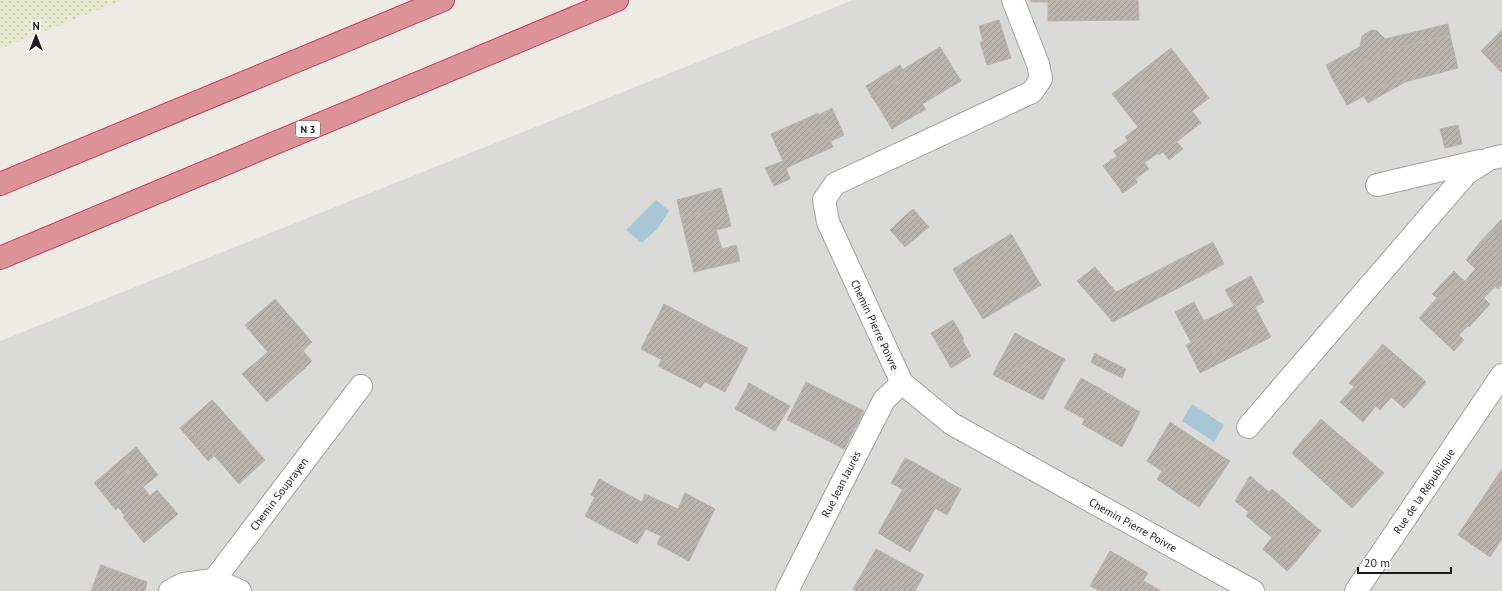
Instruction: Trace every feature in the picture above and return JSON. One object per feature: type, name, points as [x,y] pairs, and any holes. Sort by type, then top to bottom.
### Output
[{"type":"highway","points":[[0,184],[443,0]]},
{"type":"highway","name":"N 3","points":[[0,258],[617,0]]},
{"type":"street","name":"Chemin Pierre Poivre","points":[[1013,0],[1038,64],[1041,79],[1032,92],[835,184],[824,200],[828,222],[902,383],[952,424],[1253,591]]},
{"type":"street","points":[[1377,185],[1496,158]]},
{"type":"street","points":[[1248,427],[1466,174],[1496,158]]},
{"type":"street","name":"Rue Jean Jaurès","points":[[787,591],[884,400],[902,383]]},
{"type":"street","name":"Chemin Souprayen","points":[[214,580],[361,386]]},
{"type":"street","name":"Rue de la République","points":[[1356,591],[1499,387]]},
{"type":"street","points":[[170,591],[183,584],[214,580],[240,591]]},
{"type":"shaded area","points":[[853,0],[1502,0],[1502,591],[0,591],[0,341]]},
{"type":"green space","points":[[0,0],[123,0],[0,49]]},
{"type":"water","points":[[656,200],[669,211],[658,228],[642,243],[626,230]]},
{"type":"water","points":[[1192,404],[1224,425],[1214,442],[1182,421]]},
{"type":"building","points":[[1031,0],[1138,0],[1139,20],[1048,21],[1048,2],[1031,2]]},
{"type":"building","points":[[999,20],[1011,58],[987,65],[980,42],[983,42],[979,26]]},
{"type":"building","points":[[1448,24],[1450,35],[1387,51],[1333,80],[1326,65],[1360,47],[1362,36],[1371,30],[1377,31],[1385,39]]},
{"type":"building","points":[[1502,30],[1502,73],[1481,51]]},
{"type":"building","points":[[1450,35],[1458,68],[1405,82],[1402,76],[1347,105],[1333,80],[1387,51]]},
{"type":"building","points":[[940,47],[961,81],[922,104],[926,109],[898,125],[889,110],[883,114],[872,97],[906,76],[902,70]]},
{"type":"building","points":[[1171,48],[1209,98],[1192,111],[1201,123],[1159,155],[1158,153],[1144,163],[1149,169],[1135,179],[1138,182],[1123,193],[1109,174],[1123,163],[1113,151],[1128,141],[1125,137],[1138,127],[1112,94],[1130,80],[1138,91],[1161,73],[1153,62]]},
{"type":"building","points":[[1153,62],[1161,73],[1138,91],[1130,80]]},
{"type":"building","points":[[900,65],[906,76],[872,97],[866,86]]},
{"type":"building","points":[[1402,76],[1405,82],[1368,103],[1364,97]]},
{"type":"building","points":[[832,108],[844,135],[831,141],[819,115]]},
{"type":"building","points":[[889,110],[898,125],[892,129],[883,114]]},
{"type":"building","points":[[818,113],[824,125],[807,133],[803,120]]},
{"type":"building","points":[[803,120],[807,133],[824,125],[833,147],[786,168],[790,179],[774,186],[765,168],[783,161],[771,134]]},
{"type":"building","points":[[1458,125],[1462,144],[1445,148],[1440,129]]},
{"type":"building","points":[[1177,142],[1183,149],[1169,160],[1163,152]]},
{"type":"building","points":[[1117,156],[1123,163],[1109,174],[1103,166]]},
{"type":"building","points":[[721,188],[726,207],[681,218],[677,200]]},
{"type":"building","points":[[726,207],[731,226],[716,230],[722,249],[736,245],[740,261],[694,272],[681,218]]},
{"type":"building","points":[[913,209],[929,227],[924,231],[908,213]]},
{"type":"building","points":[[908,213],[924,231],[905,247],[890,230]]},
{"type":"building","points":[[1502,219],[1502,260],[1481,241]]},
{"type":"building","points":[[1011,234],[1016,242],[958,278],[953,269]]},
{"type":"building","points":[[1481,241],[1502,260],[1502,285],[1498,289],[1466,260]]},
{"type":"building","points":[[1016,242],[1036,277],[978,311],[958,278]]},
{"type":"building","points":[[1213,242],[1224,264],[1113,322],[1077,281],[1095,267],[1116,292]]},
{"type":"building","points":[[1476,268],[1496,286],[1484,298],[1490,304],[1469,327],[1468,326],[1459,335],[1464,340],[1454,351],[1425,324],[1443,304],[1439,301],[1461,278],[1465,281]]},
{"type":"building","points":[[1454,271],[1461,278],[1439,301],[1443,304],[1425,324],[1419,318],[1437,298],[1432,294]]},
{"type":"building","points":[[1251,276],[1260,294],[1251,299],[1265,326],[1208,355],[1200,338],[1191,342],[1175,312],[1194,302],[1204,321],[1234,306],[1225,290]]},
{"type":"building","points":[[1036,277],[1041,285],[983,319],[978,311]]},
{"type":"building","points":[[1260,294],[1264,302],[1255,307],[1251,299]]},
{"type":"building","points":[[275,299],[312,342],[303,351],[275,319],[254,336],[245,325]]},
{"type":"building","points":[[664,304],[706,326],[703,331],[709,335],[715,331],[748,348],[725,392],[641,349],[649,333],[660,329],[656,320]]},
{"type":"building","points":[[275,319],[303,351],[295,357],[305,368],[267,402],[242,374],[268,352],[254,336]]},
{"type":"building","points":[[656,320],[660,329],[649,333]]},
{"type":"building","points":[[953,320],[964,339],[942,352],[931,333]]},
{"type":"building","points":[[706,326],[715,331],[709,335],[703,331]]},
{"type":"building","points":[[1265,326],[1271,337],[1200,373],[1186,345],[1200,338],[1208,355]]},
{"type":"building","points":[[1015,333],[1065,359],[1053,381],[1020,364],[1013,377],[996,368]]},
{"type":"building","points":[[962,340],[971,356],[951,368],[942,352]]},
{"type":"building","points":[[1383,344],[1392,352],[1381,365],[1372,357]]},
{"type":"building","points":[[303,351],[312,361],[305,368],[295,357]]},
{"type":"building","points":[[1392,352],[1414,371],[1380,410],[1376,406],[1363,422],[1340,402],[1354,387],[1349,383],[1372,357],[1381,365]]},
{"type":"building","points":[[1095,353],[1100,356],[1096,365],[1091,362]]},
{"type":"building","points":[[1100,356],[1126,369],[1122,378],[1096,365]]},
{"type":"building","points":[[662,359],[705,381],[701,388],[658,366]]},
{"type":"building","points":[[1020,364],[1053,381],[1043,400],[993,375],[996,368],[1013,377]]},
{"type":"building","points":[[1414,371],[1426,382],[1416,395],[1403,383]]},
{"type":"building","points":[[1081,378],[1099,388],[1085,419],[1064,408]]},
{"type":"building","points":[[806,382],[864,411],[844,449],[787,420]]},
{"type":"building","points":[[749,383],[790,406],[775,431],[735,409]]},
{"type":"building","points":[[1403,383],[1416,395],[1404,408],[1391,397]]},
{"type":"building","points":[[1099,388],[1140,412],[1126,440],[1105,427],[1103,430],[1085,419]]},
{"type":"building","points":[[212,400],[217,405],[191,429],[214,456],[208,461],[180,428]]},
{"type":"building","points":[[217,405],[265,460],[239,484],[191,429]]},
{"type":"building","points":[[1085,419],[1103,430],[1105,427],[1126,440],[1122,447],[1082,424]]},
{"type":"building","points":[[1321,419],[1384,473],[1356,504],[1342,492],[1346,489],[1321,468],[1326,463],[1301,442]]},
{"type":"building","points":[[1170,422],[1214,451],[1209,458],[1166,429]]},
{"type":"building","points":[[1166,429],[1183,440],[1162,471],[1147,461]]},
{"type":"building","points":[[1183,440],[1209,458],[1214,451],[1230,461],[1199,507],[1180,495],[1186,486],[1162,471]]},
{"type":"building","points":[[1301,442],[1326,463],[1321,468],[1346,489],[1342,492],[1356,504],[1352,508],[1292,453]]},
{"type":"building","points":[[136,447],[145,458],[117,481],[108,471]]},
{"type":"building","points":[[145,458],[158,475],[143,487],[150,496],[157,490],[178,514],[144,543],[123,517],[125,516],[118,507],[116,510],[94,483],[108,471],[117,481]]},
{"type":"building","points":[[905,458],[917,464],[902,489],[891,483]]},
{"type":"building","points":[[917,464],[950,483],[910,552],[878,533]]},
{"type":"building","points":[[1502,469],[1502,539],[1490,557],[1458,535]]},
{"type":"building","points":[[1162,471],[1186,486],[1180,495],[1157,479]]},
{"type":"building","points":[[1250,476],[1269,492],[1272,489],[1321,531],[1298,559],[1246,516],[1249,512],[1235,501]]},
{"type":"building","points":[[599,479],[642,502],[645,494],[678,509],[685,493],[715,509],[689,561],[657,544],[661,536],[646,529],[637,544],[585,516],[595,497],[591,495]]},
{"type":"building","points":[[950,483],[961,489],[947,515],[935,508]]},
{"type":"building","points":[[1272,537],[1298,559],[1287,571],[1263,549]]},
{"type":"building","points":[[876,549],[924,575],[915,591],[856,591],[853,589]]},
{"type":"building","points":[[1110,551],[1123,558],[1118,566],[1161,591],[1099,591],[1090,586]]},
{"type":"building","points":[[1123,558],[1148,573],[1143,581],[1118,566]]},
{"type":"building","points":[[101,565],[147,582],[145,591],[91,591]]}]
